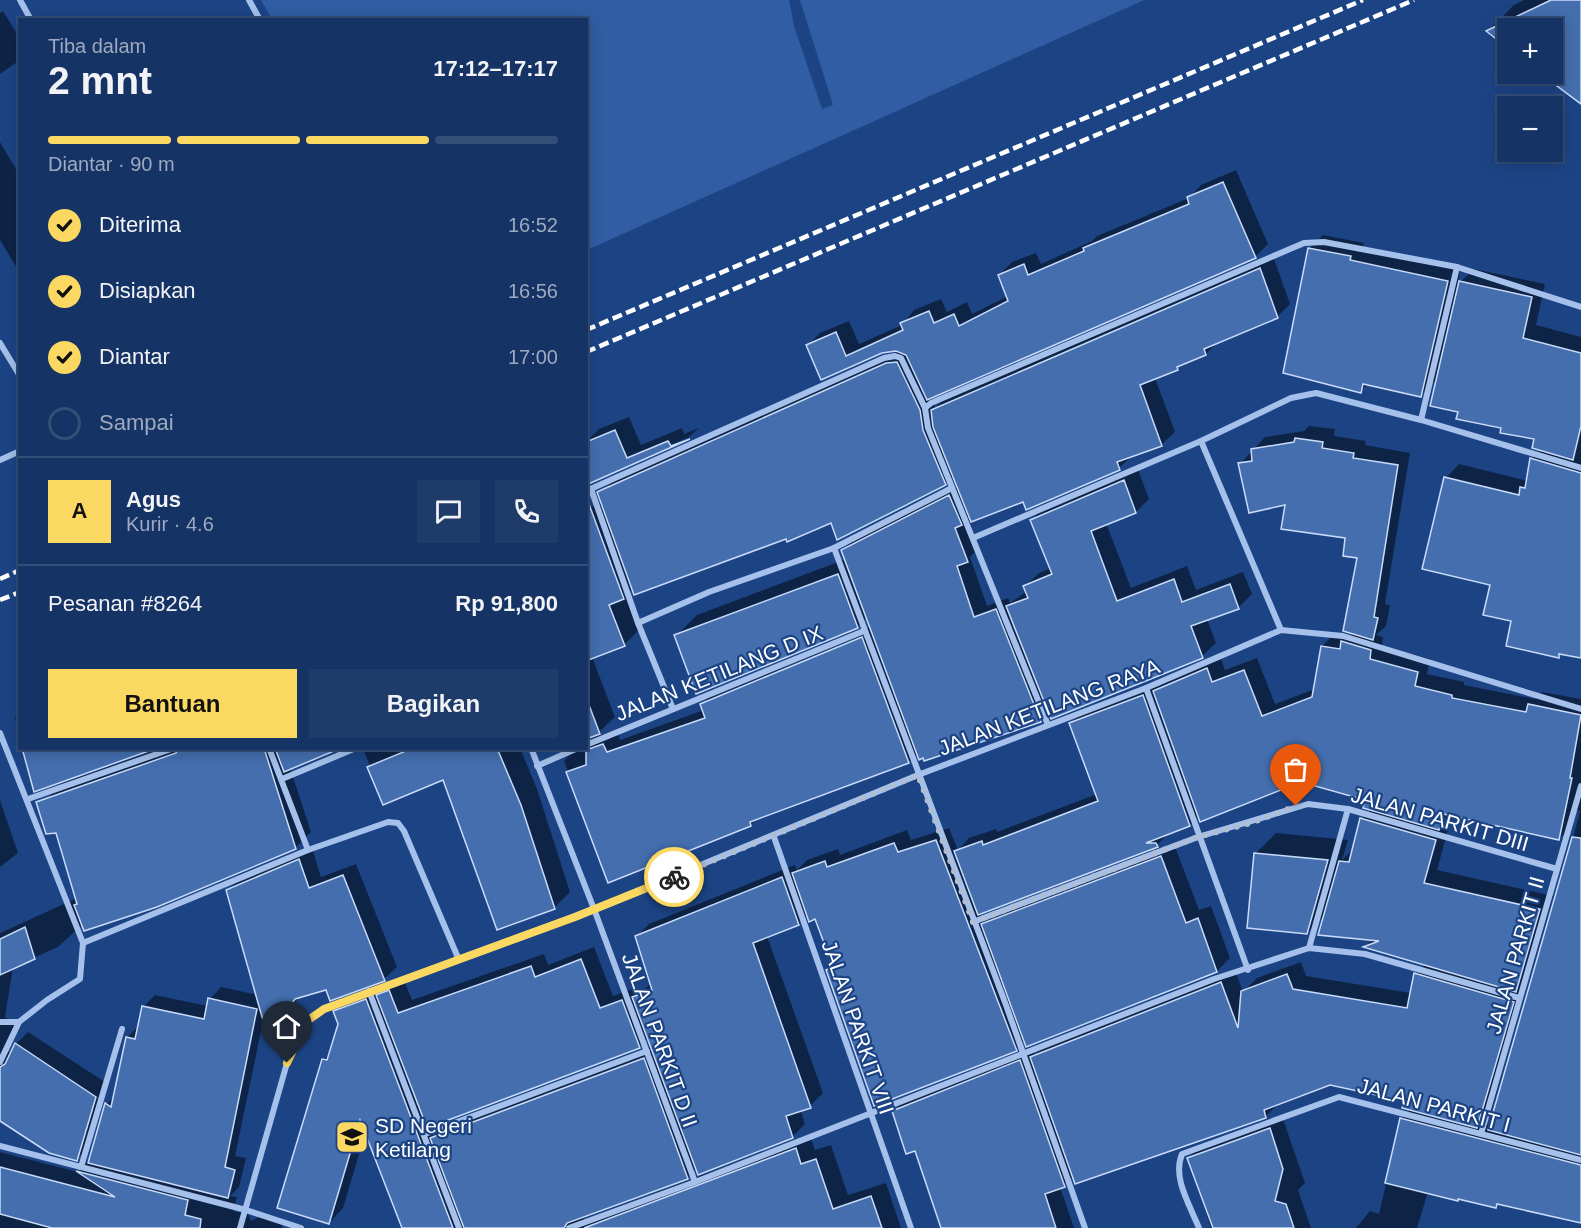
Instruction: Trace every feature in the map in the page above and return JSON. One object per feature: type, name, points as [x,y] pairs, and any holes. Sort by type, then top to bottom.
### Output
[{"type":"street","points":[[20,0],[30,18]]},
{"type":"street","points":[[249,0],[259,18]]},
{"type":"street","points":[[925,408],[931,403],[1304,243],[1324,242],[1457,267],[1581,307]]},
{"type":"street","points":[[1421,420],[1457,267]]},
{"type":"street","points":[[0,344],[18,373]]},
{"type":"street","points":[[673,709],[589,490],[884,358],[895,356],[901,358],[925,408],[928,428],[950,489],[1048,725]]},
{"type":"street","points":[[972,538],[1201,441],[1291,398],[1316,393],[1421,420],[1581,468]]},
{"type":"street","points":[[1201,441],[1281,630]]},
{"type":"street","points":[[0,460],[18,452]]},
{"type":"street","points":[[639,623],[709,592],[834,548],[950,489]]},
{"type":"street","points":[[834,548],[1024,1054],[1085,1228]]},
{"type":"street","name":"JALAN KETILANG RAYA","points":[[240,1228],[287,1063],[307,1021],[324,1009],[594,909],[774,837],[918,775],[1146,688],[1281,630],[1343,636],[1581,709]]},
{"type":"street","name":"JALAN KETILANG D IX","points":[[588,744],[864,631]]},
{"type":"street","points":[[1146,688],[1248,970]]},
{"type":"street","points":[[0,733],[83,943],[80,979],[46,1000],[19,1022],[0,1062]]},
{"type":"street","points":[[28,800],[168,750]]},
{"type":"street","points":[[270,750],[308,850]]},
{"type":"street","points":[[282,779],[351,750]]},
{"type":"street","name":"JALAN PARKIT D II","points":[[532,750],[594,909],[695,1182]]},
{"type":"street","points":[[537,766],[573,750]]},
{"type":"street","name":"JALAN PARKIT II","points":[[1481,1134],[1581,786]]},
{"type":"street","name":"JALAN PARKIT DIII","points":[[973,922],[1198,837],[1251,823],[1296,806],[1319,804],[1348,809],[1557,869]]},
{"type":"street","points":[[1309,948],[1348,809]]},
{"type":"street","points":[[83,943],[308,850],[382,824],[398,823],[411,845],[459,960]]},
{"type":"street","name":"JALAN PARKIT VIII","points":[[774,837],[911,1228]]},
{"type":"street","points":[[569,1228],[695,1182],[1214,979],[1248,970],[1309,948],[1365,954],[1519,998]]},
{"type":"street","points":[[369,991],[459,1228]]},
{"type":"street","points":[[0,1022],[19,1022]]},
{"type":"street","points":[[81,1167],[122,1029]]},
{"type":"street","points":[[424,1134],[646,1051]]},
{"type":"street","name":"JALAN PARKIT I","points":[[1198,1227],[1179,1178],[1178,1165],[1182,1154],[1321,1101],[1339,1097],[1581,1160]]},
{"type":"street","points":[[0,1146],[246,1210],[302,1228]]},
{"type":"street","points":[[1190,1228],[1198,1227]]},
{"type":"shaded area","points":[[261,0],[789,0],[794,26],[822,109],[833,105],[800,0],[1144,0],[588,250],[588,18],[271,18]]},
{"type":"building","points":[[1551,0],[1581,0],[1581,104],[1554,84],[1563,84],[1563,18],[1513,18]]},
{"type":"building","points":[[1497,26],[1497,40],[1486,31]]},
{"type":"building","points":[[1223,182],[1256,258],[927,400],[906,355],[896,351],[882,353],[821,380],[806,345],[836,332],[846,356],[903,330],[900,323],[929,311],[934,323],[954,314],[959,326],[1008,301],[998,275],[1024,264],[1028,275],[1084,251],[1083,248],[1189,204],[1187,197]]},
{"type":"building","points":[[1308,248],[1351,256],[1350,260],[1448,281],[1421,397],[1363,384],[1361,393],[1283,373]]},
{"type":"building","points":[[1260,268],[1278,318],[1204,349],[1206,355],[1177,367],[1178,370],[1140,385],[1162,446],[1117,462],[1120,470],[1026,510],[1023,502],[971,522],[933,427],[931,410]]},
{"type":"building","points":[[1459,281],[1532,297],[1523,338],[1581,353],[1581,426],[1573,460],[1532,448],[1534,439],[1500,433],[1501,428],[1456,419],[1458,412],[1430,406]]},
{"type":"building","points":[[897,362],[920,410],[923,430],[946,485],[837,540],[831,523],[787,542],[786,539],[634,595],[597,492],[886,363]]},
{"type":"building","points":[[615,430],[627,458],[668,441],[671,446],[690,439],[588,484],[588,441]]},
{"type":"building","points":[[1295,438],[1323,442],[1322,448],[1354,453],[1353,458],[1398,465],[1374,617],[1378,618],[1373,640],[1343,631],[1357,558],[1343,556],[1345,538],[1281,529],[1285,505],[1249,513],[1238,463],[1252,461],[1251,449],[1294,442]]},
{"type":"building","points":[[1530,458],[1581,473],[1581,658],[1559,654],[1559,658],[1506,646],[1511,621],[1483,615],[1490,585],[1422,569],[1444,477],[1519,495],[1520,487],[1525,488]]},
{"type":"building","points":[[1124,480],[1136,513],[1091,531],[1117,601],[1174,579],[1182,602],[1230,584],[1239,609],[1191,626],[1203,658],[1051,719],[1006,606],[1028,598],[1023,586],[1052,574],[1030,520]]},
{"type":"building","points":[[949,495],[962,525],[955,528],[968,562],[957,566],[974,617],[996,609],[1041,722],[924,761],[923,758],[919,760],[841,550]]},
{"type":"building","points":[[588,501],[624,599],[609,605],[625,646],[588,660]]},
{"type":"building","points":[[838,574],[858,628],[696,694],[674,635]]},
{"type":"building","points":[[862,637],[909,763],[750,822],[751,826],[608,883],[566,772],[586,765],[586,750],[603,744],[607,752],[705,718],[700,704]]},
{"type":"building","points":[[1341,641],[1371,650],[1370,659],[1418,672],[1415,686],[1452,695],[1452,698],[1526,712],[1528,704],[1581,715],[1570,778],[1572,778],[1559,840],[1443,814],[1439,830],[1363,808],[1365,800],[1301,782],[1200,822],[1153,691],[1207,668],[1212,682],[1244,670],[1262,716],[1312,697],[1321,646],[1340,649]]},
{"type":"building","points":[[1143,695],[1190,826],[1146,843],[1156,843],[1158,847],[978,915],[954,851],[982,841],[983,845],[1098,801],[1069,723]]},
{"type":"building","points":[[588,705],[600,734],[588,738]]},
{"type":"building","points":[[23,750],[151,750],[34,792]]},
{"type":"building","points":[[178,750],[265,750],[296,849],[157,907],[84,931],[74,905],[77,904],[56,833],[46,834],[36,802],[176,753]]},
{"type":"building","points":[[276,750],[336,750],[284,772]]},
{"type":"building","points":[[408,750],[498,750],[521,805],[555,909],[497,930],[443,780],[383,805],[367,767]]},
{"type":"building","points":[[1360,818],[1436,840],[1424,883],[1540,909],[1516,992],[1363,947],[1379,941],[1318,935],[1339,861],[1349,862]]},
{"type":"building","points":[[1572,837],[1581,838],[1581,1155],[1488,1130]]},
{"type":"building","points":[[936,840],[1017,1051],[874,1106],[826,970],[833,967],[815,919],[809,922],[792,873],[825,861],[827,867],[894,843],[898,852]]},
{"type":"building","points":[[1254,853],[1328,860],[1307,934],[1247,928]]},
{"type":"building","points":[[1161,856],[1186,923],[1198,918],[1217,972],[1026,1047],[981,924]]},
{"type":"building","points":[[299,859],[309,888],[343,875],[385,981],[330,1001],[326,990],[295,999],[268,1038],[226,890]]},
{"type":"building","points":[[782,877],[799,925],[753,943],[811,1108],[786,1116],[793,1138],[698,1175],[632,997],[652,990],[635,936]]},
{"type":"building","points":[[25,927],[35,959],[0,975],[0,939]]},
{"type":"building","points":[[581,959],[600,1008],[622,1000],[640,1048],[427,1128],[376,995],[389,990],[398,1013],[531,966],[535,977]]},
{"type":"building","points":[[1414,973],[1514,1002],[1477,1128],[1402,1108],[1404,1101],[1330,1085],[1264,1110],[1266,1118],[1075,1184],[1030,1057],[1221,982],[1238,1028],[1241,991],[1287,974],[1293,989],[1407,1008]]},
{"type":"building","points":[[208,998],[257,1009],[225,1167],[235,1170],[228,1198],[88,1163],[105,1103],[111,1107],[126,1037],[135,1039],[142,1006],[204,1019]]},
{"type":"building","name":"SD Negeri Ketilang","points":[[366,999],[453,1228],[402,1228],[360,1120],[329,1224],[277,1208],[322,1059],[327,1060],[338,1024],[333,1011]]},
{"type":"building","points":[[15,1043],[96,1097],[77,1161],[49,1153],[0,1121],[0,1067],[5,1064]]},
{"type":"building","points":[[644,1058],[688,1179],[567,1223],[564,1228],[464,1228],[430,1138]]},
{"type":"building","points":[[1020,1060],[1065,1187],[1045,1194],[1056,1228],[941,1228],[915,1151],[906,1154],[892,1111]]},
{"type":"building","points":[[1400,1118],[1581,1165],[1581,1223],[1497,1204],[1496,1208],[1458,1199],[1458,1201],[1385,1183]]},
{"type":"building","points":[[1270,1128],[1283,1169],[1275,1201],[1286,1204],[1294,1228],[1213,1228],[1187,1158]]},
{"type":"building","points":[[796,1148],[801,1164],[816,1159],[833,1209],[871,1196],[882,1228],[584,1228]]},
{"type":"building","points":[[0,1167],[115,1197],[76,1171],[188,1200],[185,1215],[201,1219],[200,1228],[52,1228],[0,1214]]},
{"type":"railway","points":[[588,329],[1363,0]]},
{"type":"railway","points":[[588,351],[1414,0]]},
{"type":"railway","points":[[0,579],[18,571]]},
{"type":"railway","points":[[0,600],[18,593]]},
{"type":"way so far","points":[[674,877],[918,775],[973,922],[1104,875],[1198,837],[1251,823],[1296,806]]},
{"type":"place","name":"SD Negeri Ketilang","points":[[352,1137]]},
{"type":"route","points":[[287,1063],[307,1021],[324,1009],[575,917],[674,877]]}]
